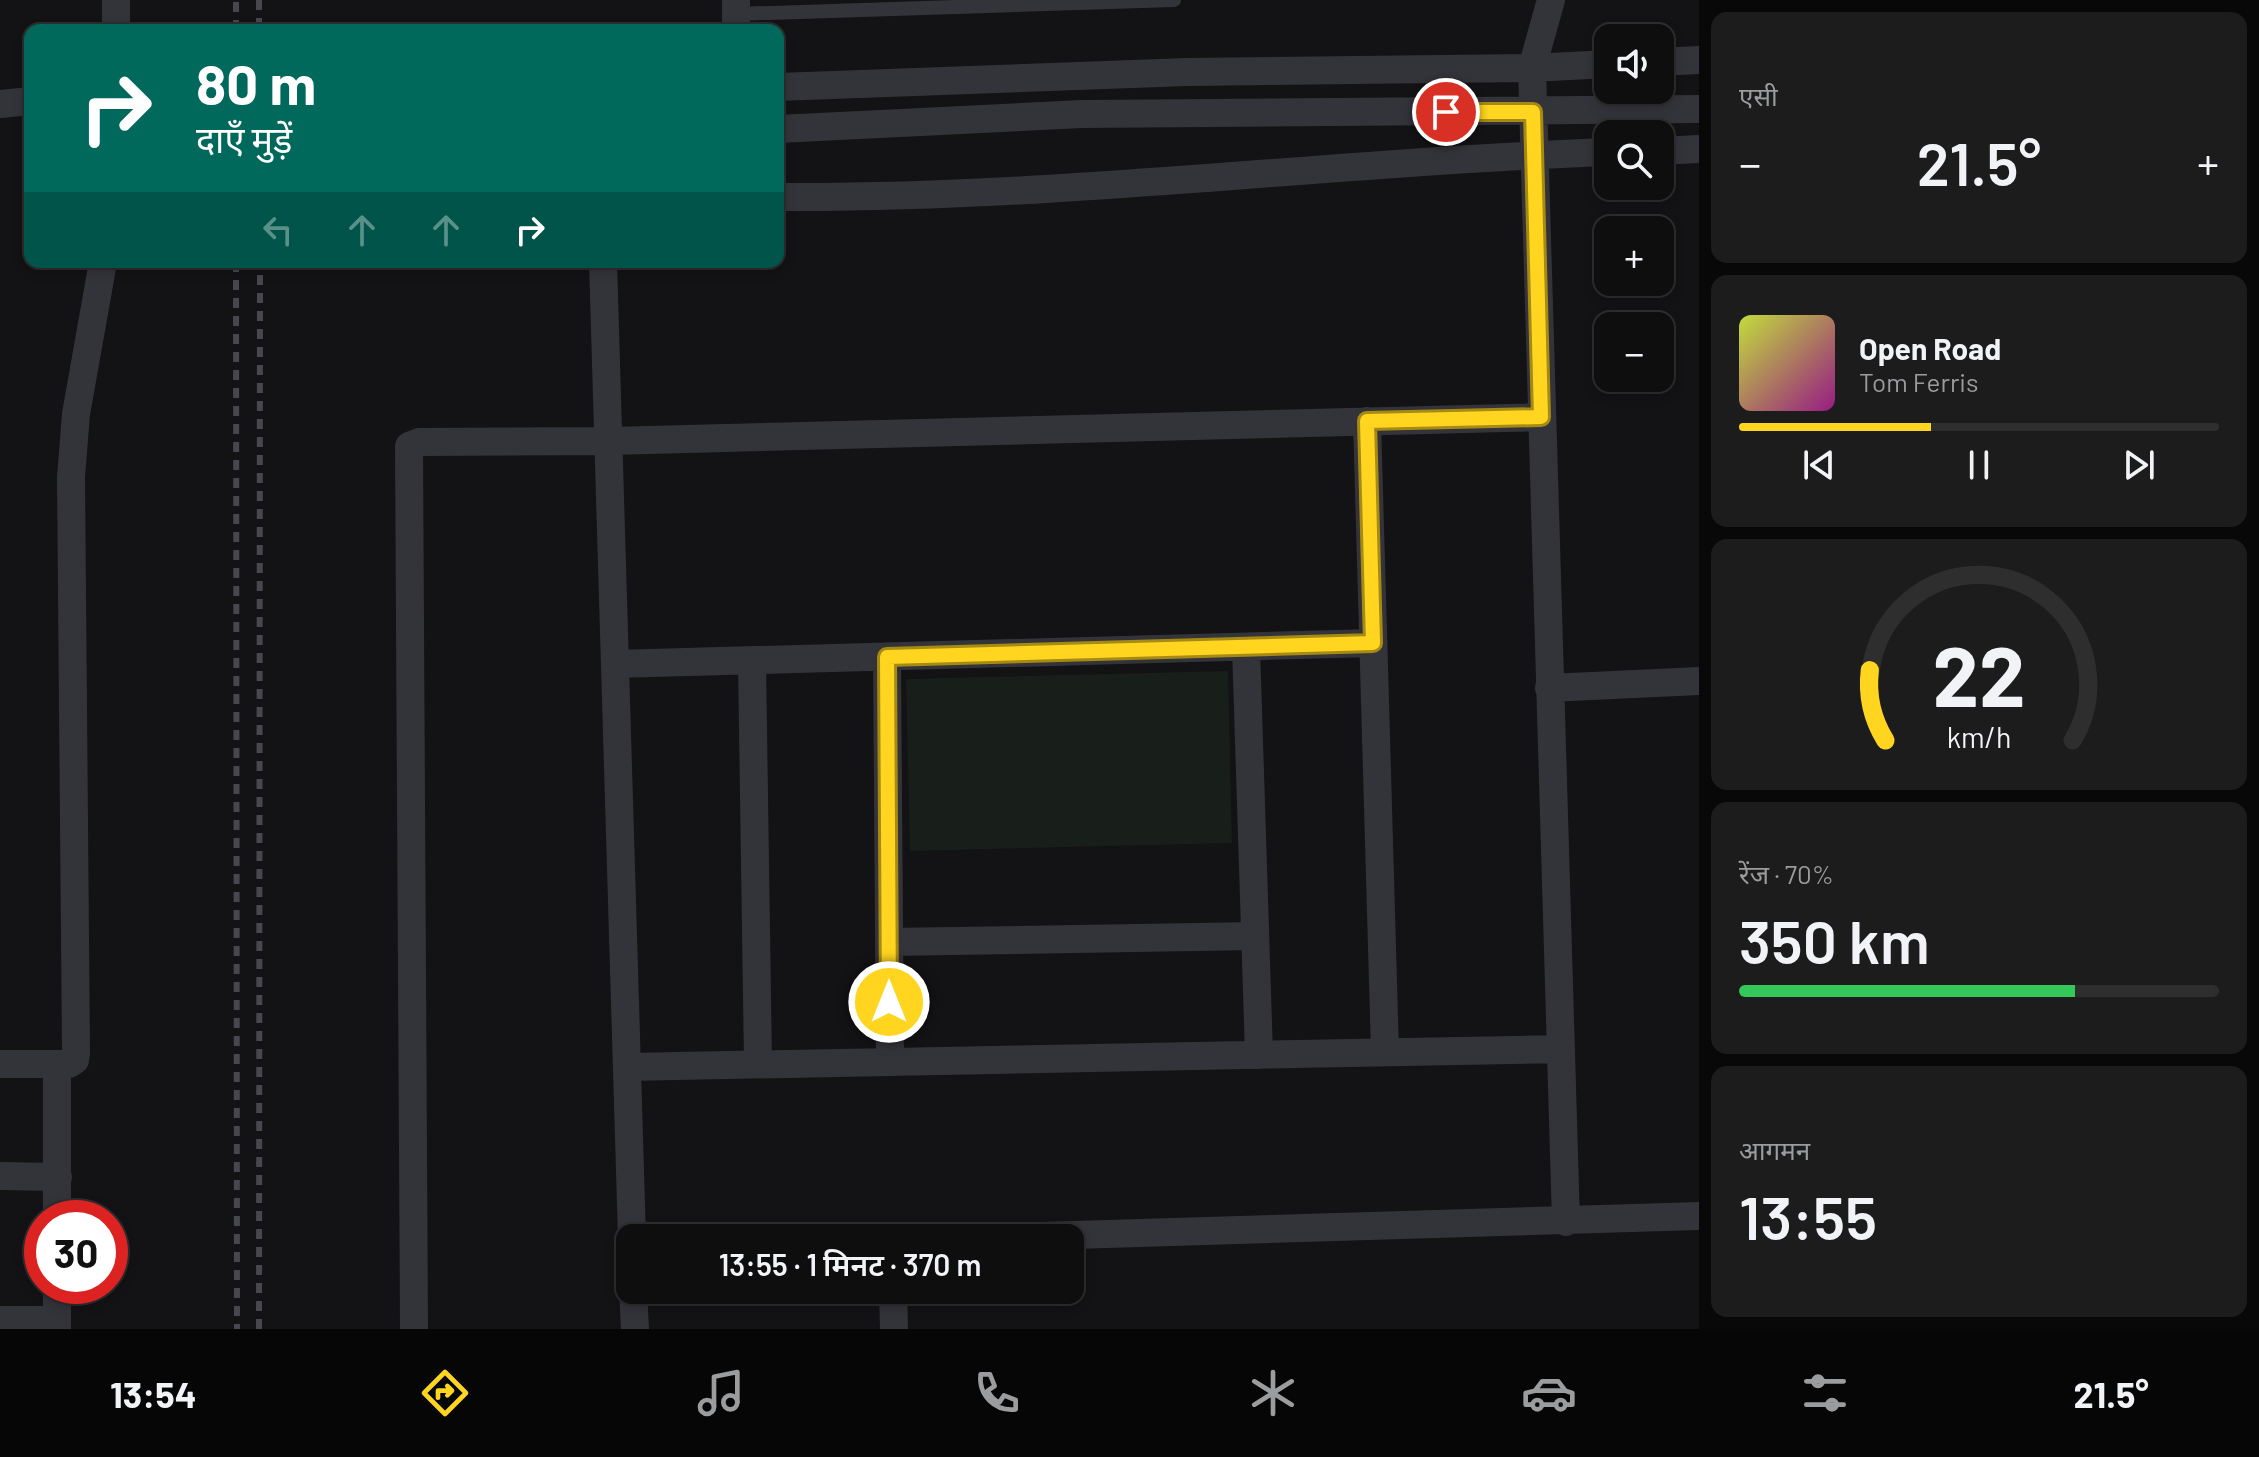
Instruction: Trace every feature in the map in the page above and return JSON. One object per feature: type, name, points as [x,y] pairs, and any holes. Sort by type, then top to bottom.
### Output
[{"type":"street","points":[[116,0],[116,24]]},
{"type":"street","points":[[1551,0],[1532,68],[1566,1222]]},
{"type":"street","points":[[1674,61],[1699,60]]},
{"type":"street","points":[[784,87],[1187,72],[1594,65]]},
{"type":"street","points":[[0,104],[24,102]]},
{"type":"street","points":[[784,129],[1082,114],[1699,109]]},
{"type":"street","points":[[1674,150],[1699,149]]},
{"type":"street","points":[[784,197],[1015,191],[1594,153]]},
{"type":"street","points":[[0,1064],[57,1065],[73,1062],[76,1053],[71,477],[76,414],[102,268]]},
{"type":"street","points":[[603,268],[632,1224]]},
{"type":"street","points":[[414,1329],[409,446],[419,442],[609,441],[1541,417]]},
{"type":"street","points":[[1367,421],[1385,1052]]},
{"type":"street","points":[[615,664],[1373,643]]},
{"type":"street","points":[[1246,647],[1259,1055]]},
{"type":"street","points":[[887,657],[890,1062]]},
{"type":"street","points":[[752,661],[758,1064]]},
{"type":"street","points":[[1549,688],[1699,681]]},
{"type":"street","points":[[889,942],[1255,936]]},
{"type":"street","points":[[627,1067],[1560,1049]]},
{"type":"street","points":[[57,1065],[57,1200]]},
{"type":"street","points":[[0,1176],[58,1177]]},
{"type":"street","points":[[1084,1235],[1699,1216]]},
{"type":"street","points":[[0,1320],[57,1325],[57,1304]]},
{"type":"street","points":[[634,1304],[635,1329]]},
{"type":"street","points":[[893,1304],[894,1329]]},
{"type":"lane","points":[[736,15],[1174,0]]},
{"type":"shaded area","points":[[1228,671],[1232,843],[910,851],[906,679]]},
{"type":"railway","points":[[236,0],[236,24]]},
{"type":"railway","points":[[259,0],[259,24]]},
{"type":"railway","points":[[236,268],[237,1329]]},
{"type":"railway","points":[[259,1329],[260,268]]},
{"type":"route","points":[[889,1002],[887,657],[1373,643],[1367,421],[1541,417],[1533,112],[1446,112]]}]
